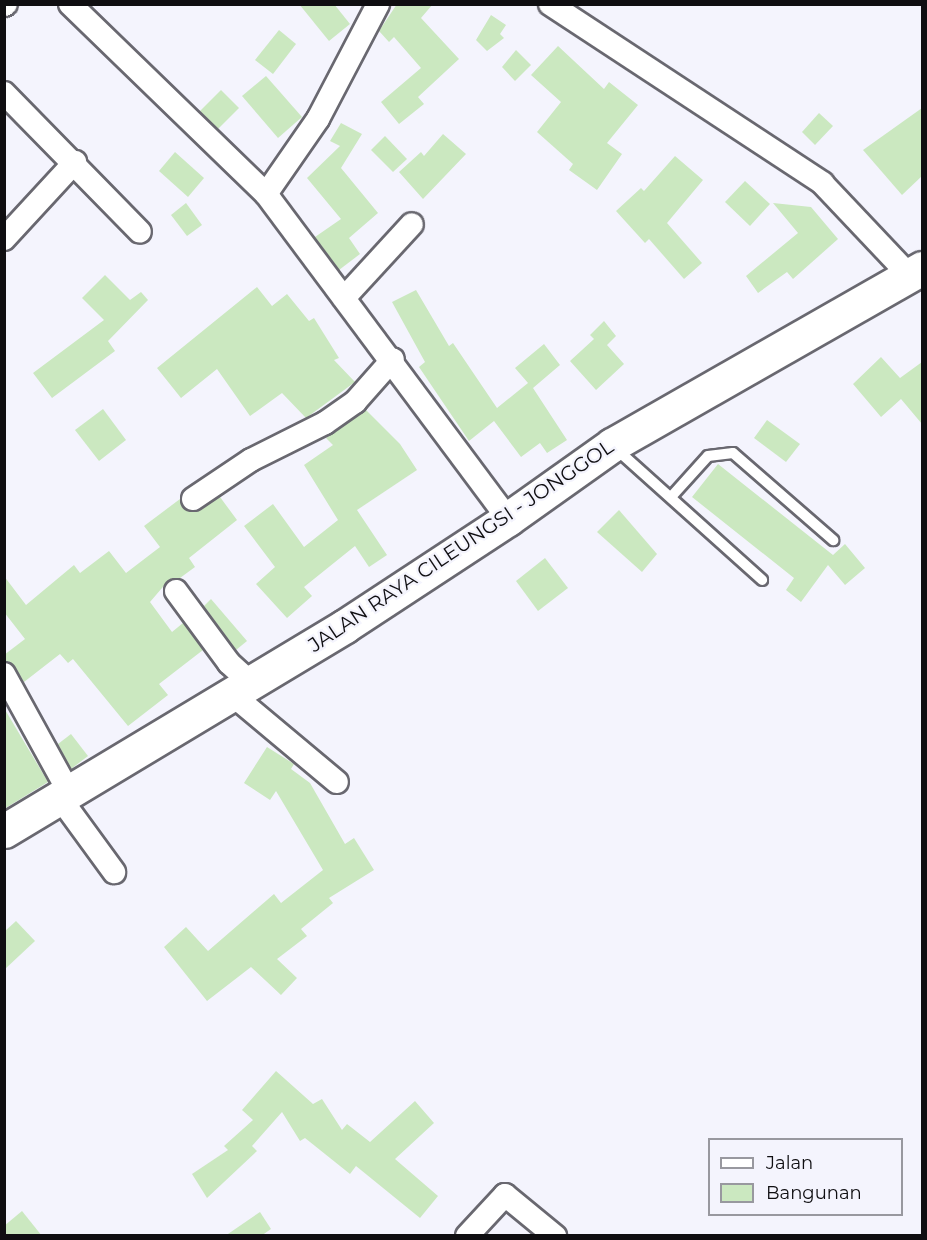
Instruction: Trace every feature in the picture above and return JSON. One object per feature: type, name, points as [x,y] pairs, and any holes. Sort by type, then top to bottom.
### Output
[{"type":"main road","name":"JALAN RAYA CILEUNGSI - JONGGOL","points":[[4,831],[243,689],[508,519],[612,445],[916,271]]},
{"type":"street","points":[[70,4],[266,194],[393,359],[508,519]]},
{"type":"street","points":[[266,194],[318,119],[378,4]]},
{"type":"street","points":[[550,4],[822,183],[916,271]]},
{"type":"street","points":[[5,94],[75,162],[140,232]]},
{"type":"street","points":[[4,239],[75,162]]},
{"type":"street","points":[[344,298],[412,224]]},
{"type":"street","points":[[193,499],[251,460],[325,423],[355,402],[393,359]]},
{"type":"street","points":[[176,591],[229,663],[243,689],[337,782]]},
{"type":"street","points":[[4,674],[64,795],[114,872]]},
{"type":"street","points":[[467,1236],[505,1195],[555,1236]]},
{"type":"lane","points":[[612,445],[762,580]]},
{"type":"lane","points":[[671,497],[708,456],[732,453],[833,540]]},
{"type":"building","points":[[299,4],[334,4],[350,24],[329,41]]},
{"type":"building","points":[[397,4],[433,4],[421,18],[459,59],[418,97],[424,104],[399,124],[381,102],[421,68],[394,37],[389,42],[379,31]]},
{"type":"building","points":[[491,15],[506,25],[500,34],[504,38],[487,51],[476,40]]},
{"type":"building","points":[[279,30],[296,44],[273,74],[255,60]]},
{"type":"building","points":[[558,46],[604,89],[609,82],[638,105],[607,143],[622,154],[597,190],[569,170],[573,164],[537,132],[561,102],[531,75]]},
{"type":"building","points":[[516,50],[531,65],[515,81],[502,67]]},
{"type":"building","points":[[266,76],[302,117],[278,138],[242,96]]},
{"type":"building","points":[[221,90],[239,108],[218,129],[200,111]]},
{"type":"building","points":[[922,108],[922,176],[902,195],[863,150]]},
{"type":"building","points":[[819,113],[833,126],[815,145],[802,132]]},
{"type":"building","points":[[341,123],[362,134],[341,168],[378,213],[349,238],[360,254],[339,270],[315,237],[341,219],[307,178],[340,146],[330,141]]},
{"type":"building","points":[[443,134],[466,154],[423,199],[399,172],[421,152],[424,156]]},
{"type":"building","points":[[385,136],[407,159],[393,172],[371,150]]},
{"type":"building","points":[[175,152],[204,178],[188,197],[159,171]]},
{"type":"building","points":[[675,156],[703,180],[667,223],[702,263],[684,279],[649,239],[645,243],[616,211],[641,188],[644,191]]},
{"type":"building","points":[[745,181],[770,204],[750,226],[725,202]]},
{"type":"building","points":[[186,203],[202,225],[187,236],[171,215]]},
{"type":"building","points":[[773,203],[811,207],[838,239],[793,279],[787,272],[758,293],[746,276],[798,233]]},
{"type":"building","points":[[105,275],[130,300],[141,292],[148,300],[108,341],[115,351],[52,398],[33,373],[104,320],[82,298]]},
{"type":"building","points":[[257,287],[272,306],[287,294],[309,321],[314,318],[339,358],[334,360],[355,382],[306,418],[282,393],[250,416],[217,369],[181,398],[157,368]]},
{"type":"building","points":[[416,290],[449,346],[453,343],[497,408],[528,383],[515,368],[544,344],[560,365],[533,388],[567,440],[547,453],[540,443],[521,457],[494,421],[469,441],[419,367],[425,362],[392,302]]},
{"type":"building","points":[[604,321],[616,336],[607,345],[624,364],[596,390],[570,361],[594,339],[590,335]]},
{"type":"building","points":[[881,357],[900,378],[922,362],[922,424],[901,399],[881,417],[853,384]]},
{"type":"building","points":[[103,409],[126,440],[99,461],[75,430]]},
{"type":"building","points":[[366,410],[400,444],[417,470],[357,510],[387,555],[369,567],[355,546],[304,587],[312,596],[287,618],[256,584],[275,567],[244,526],[273,504],[304,547],[338,520],[304,465],[333,445],[326,438]]},
{"type":"building","points":[[767,420],[800,444],[786,462],[754,438]]},
{"type":"building","points":[[718,464],[833,555],[845,544],[865,568],[845,585],[828,565],[801,602],[786,590],[794,578],[692,497]]},
{"type":"building","points":[[220,497],[237,520],[189,558],[195,567],[180,578],[168,581],[150,602],[172,632],[183,623],[203,650],[159,684],[168,695],[128,726],[73,659],[68,663],[60,654],[24,682],[15,667],[4,661],[4,655],[25,639],[4,612],[4,576],[26,605],[74,565],[80,573],[109,551],[126,573],[160,547],[144,526],[180,499],[182,507],[193,512]]},
{"type":"building","points":[[619,510],[657,554],[642,572],[597,532]]},
{"type":"building","points":[[545,558],[568,588],[538,611],[516,581]]},
{"type":"building","points":[[211,599],[247,641],[236,650],[204,606]]},
{"type":"building","points":[[4,708],[48,782],[4,809]]},
{"type":"building","points":[[71,734],[88,756],[71,769],[58,744]]},
{"type":"building","points":[[267,747],[294,764],[291,769],[310,783],[345,844],[354,838],[374,870],[329,898],[333,903],[301,929],[307,936],[277,959],[297,978],[281,995],[251,967],[207,1001],[164,947],[186,927],[208,951],[274,894],[281,903],[323,870],[276,791],[270,800],[244,783]]},
{"type":"building","points":[[16,921],[35,941],[4,970],[4,932]]},
{"type":"building","points":[[276,1071],[313,1104],[322,1099],[342,1130],[347,1124],[370,1142],[415,1101],[434,1123],[395,1159],[438,1196],[420,1218],[356,1166],[350,1174],[305,1138],[300,1141],[282,1112],[252,1146],[257,1151],[207,1198],[192,1174],[228,1150],[224,1146],[253,1120],[242,1110]]},
{"type":"building","points":[[22,1211],[42,1236],[4,1236],[4,1226]]},
{"type":"building","points":[[260,1212],[271,1229],[261,1236],[225,1236]]}]
